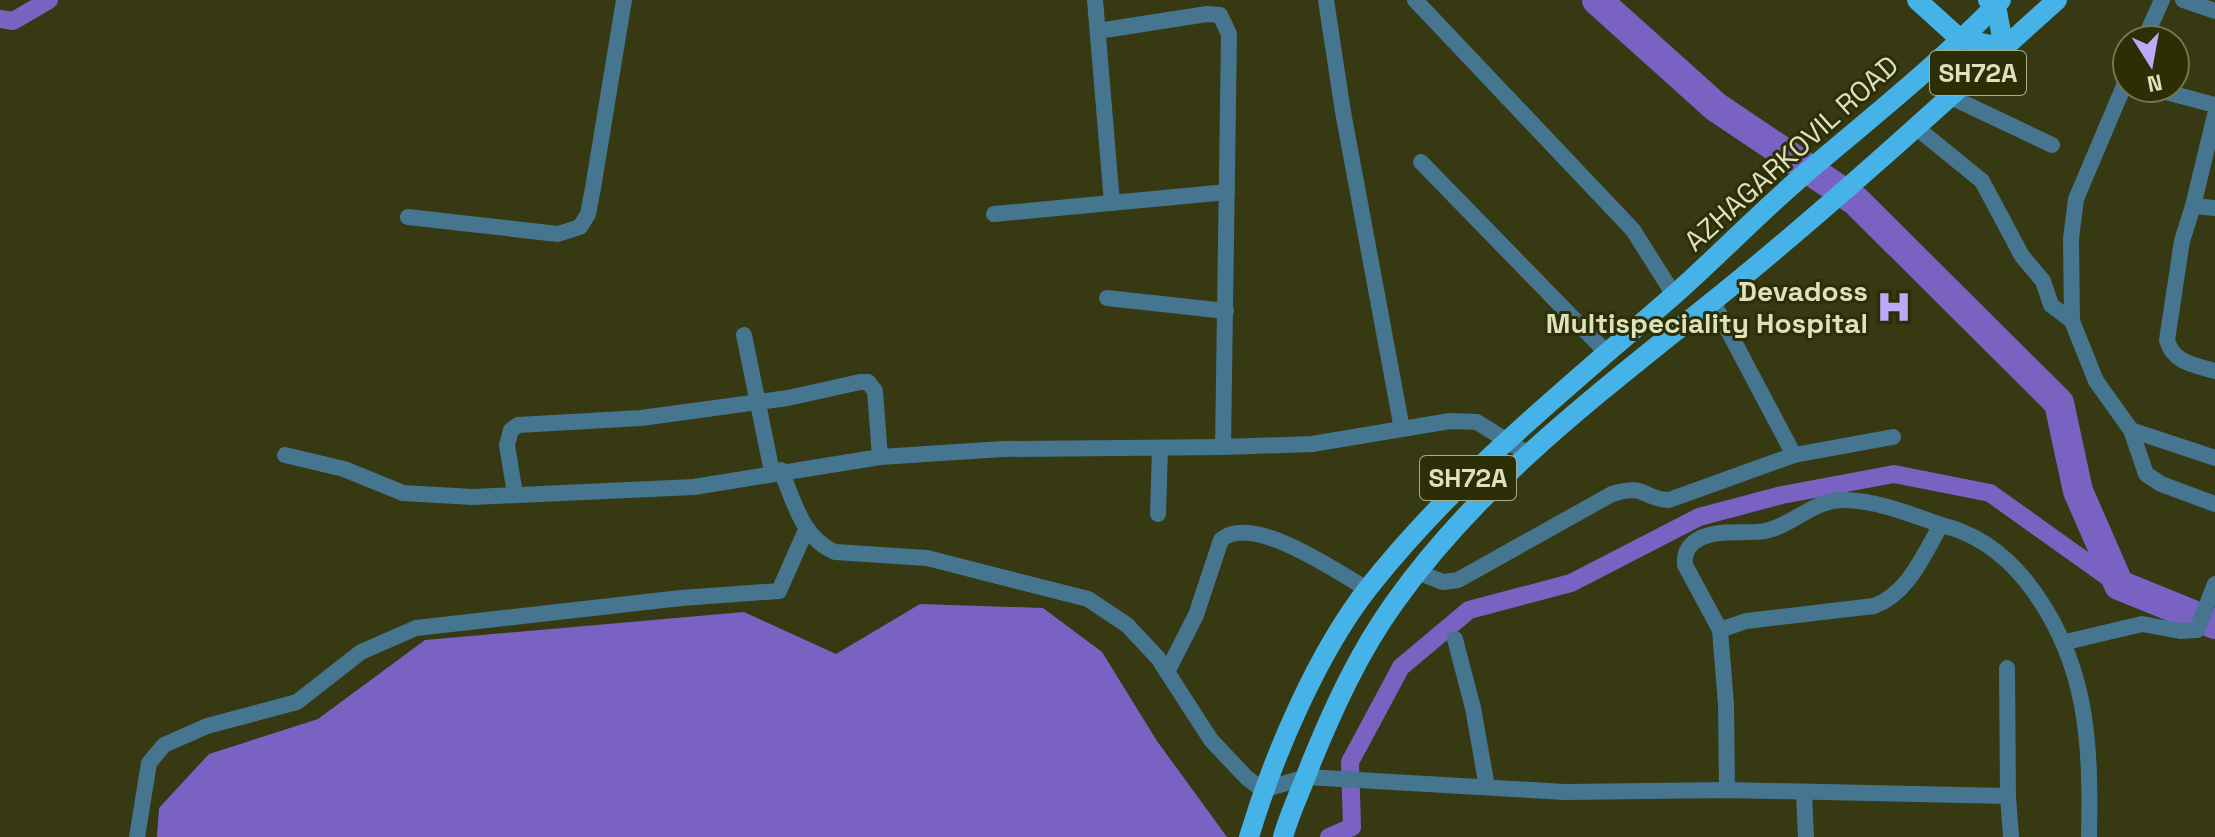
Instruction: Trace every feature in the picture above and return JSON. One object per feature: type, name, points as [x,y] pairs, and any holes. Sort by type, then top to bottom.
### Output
[{"type":"main road","points":[[1917,0],[1959,38],[2004,48],[1995,2]]},
{"type":"main road","name":"SH72A","points":[[1283,837],[1332,711],[1364,650],[1417,572],[1528,454],[1817,216],[1953,98],[2057,0]]},
{"type":"main road","name":"AZHAGARKOVIL ROAD","points":[[1249,837],[1263,790],[1293,719],[1367,589],[1437,509],[1506,440],[1674,295],[1783,192],[1959,38],[1995,2]]},
{"type":"street","points":[[408,217],[558,234],[570,233],[580,227],[588,214],[624,0]]},
{"type":"street","points":[[1095,0],[1112,203]]},
{"type":"street","points":[[1326,0],[1343,112],[1402,429]]},
{"type":"street","points":[[1415,0],[1633,230],[1674,295]]},
{"type":"street","points":[[2151,24],[2162,0]]},
{"type":"street","points":[[2183,0],[2215,11]]},
{"type":"street","points":[[1098,31],[1207,14],[1220,15],[1227,23],[1223,447]]},
{"type":"street","points":[[1953,98],[2052,145]]},
{"type":"street","points":[[2191,99],[2215,105]]},
{"type":"street","points":[[2117,104],[2076,199],[2071,239],[2072,321],[2096,381],[2131,430],[2146,474],[2161,484],[2215,504]]},
{"type":"street","points":[[2215,115],[2182,241],[2167,340],[2170,352],[2180,360],[2215,371]]},
{"type":"street","points":[[1918,129],[1982,181],[2022,256],[2043,281],[2051,305],[2072,321]]},
{"type":"street","points":[[1421,162],[1606,352]]},
{"type":"street","points":[[994,214],[1227,192]]},
{"type":"street","points":[[2193,206],[2215,208]]},
{"type":"street","points":[[1107,298],[1226,311]]},
{"type":"street","points":[[1713,302],[1794,455]]},
{"type":"street","points":[[744,335],[757,401],[776,471],[814,540],[835,552],[927,558],[1088,599],[1127,625],[1167,672],[1211,740],[1247,778],[1263,790],[1306,777],[1565,792],[1727,790],[2008,796]]},
{"type":"street","points":[[515,494],[507,445],[511,430],[518,425],[641,418],[868,382],[875,391],[880,457]]},
{"type":"street","points":[[285,455],[344,469],[403,493],[473,497],[657,491],[880,457],[1003,449],[1312,444],[1450,421],[1477,422],[1528,454]]},
{"type":"street","points":[[2131,430],[2215,458]]},
{"type":"street","points":[[1417,572],[1451,582],[1612,494],[1637,488],[1669,500],[1794,455],[1893,437]]},
{"type":"street","points":[[1158,514],[1160,448]]},
{"type":"street","points":[[1727,790],[1726,704],[1720,630],[1685,565],[1684,555],[1691,544],[1703,538],[1768,530],[1825,502],[1845,500],[1887,506],[1975,537],[2010,561],[2039,598],[2066,642],[2087,735],[2089,837]]},
{"type":"street","points":[[1720,630],[1746,621],[1861,608],[1889,600],[1904,586],[1941,525]]},
{"type":"street","points":[[137,837],[149,763],[164,745],[207,726],[297,702],[361,652],[416,628],[666,599],[779,591],[806,530]]},
{"type":"street","points":[[1167,672],[1196,615],[1221,540],[1228,534],[1241,531],[1296,548],[1367,589]]},
{"type":"street","points":[[2066,642],[2142,624],[2188,632],[2197,630],[2203,623],[2212,592]]},
{"type":"street","points":[[1455,639],[1473,708],[1487,787]]},
{"type":"street","points":[[2007,668],[2011,837]]},
{"type":"street","points":[[1804,794],[1806,837]]},
{"type":"shaded area","points":[[920,604],[1043,608],[1102,652],[1157,741],[1227,837],[157,837],[159,808],[209,754],[318,719],[425,640],[744,612],[836,654]]},
{"type":"waterway","points":[[0,19],[13,21],[49,0]]},
{"type":"waterway","points":[[1597,0],[1716,107],[1856,201],[2059,403],[2078,491],[2119,585],[2215,624]]},
{"type":"waterway","points":[[1329,837],[1352,827],[1350,762],[1401,667],[1469,610],[1571,583],[1699,517],[1782,495],[1894,474],[1990,493],[2119,585]]},
{"type":"place","name":"Devadoss Multispeciality Hospital","points":[[1894,307]]}]
